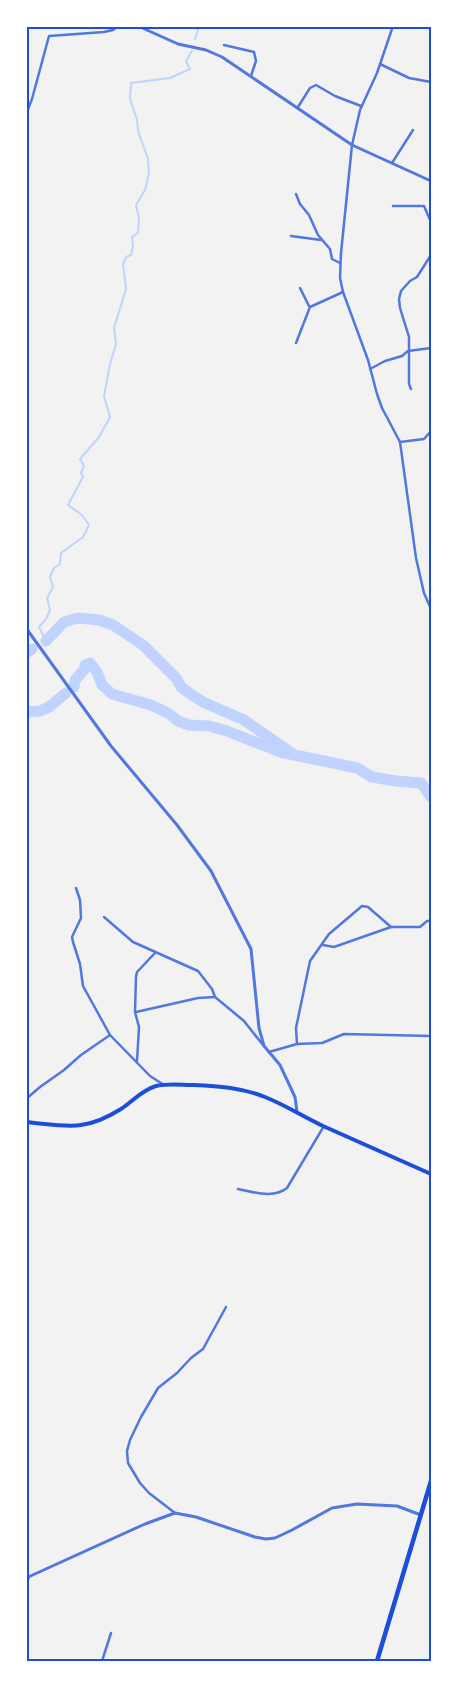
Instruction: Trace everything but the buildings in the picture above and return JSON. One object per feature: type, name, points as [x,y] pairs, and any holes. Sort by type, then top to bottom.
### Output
[{"type":"main road","points":[[26,1122],[74,1127],[92,1124],[156,1086],[221,1086],[265,1097],[297,1114],[431,1174]]},
{"type":"main road","points":[[377,1661],[431,1481]]},
{"type":"street","points":[[26,114],[49,36],[52,34],[104,32],[113,30],[118,26]]},
{"type":"street","points":[[138,26],[178,44],[206,50],[222,57],[352,145],[431,180]]},
{"type":"street","points":[[393,26],[380,64],[361,106],[352,145],[340,263],[343,292],[368,360],[382,408],[400,442],[416,558],[424,593],[431,609]]},
{"type":"street","points":[[224,45],[254,52],[256,61],[251,76]]},
{"type":"street","points":[[380,64],[409,78],[431,82]]},
{"type":"street","points":[[298,107],[310,88],[316,85],[361,106]]},
{"type":"street","points":[[392,163],[413,130]]},
{"type":"street","points":[[296,194],[321,240],[330,249],[332,259],[340,263]]},
{"type":"street","points":[[393,206],[424,206],[431,222]]},
{"type":"street","points":[[291,236],[321,240]]},
{"type":"street","points":[[411,389],[409,384],[409,337],[399,299],[401,292],[410,281],[417,277],[431,255]]},
{"type":"street","points":[[300,288],[310,307]]},
{"type":"street","points":[[296,343],[310,307],[343,292]]},
{"type":"street","points":[[370,369],[384,361],[402,356],[408,351],[431,348]]},
{"type":"street","points":[[400,442],[424,439],[431,431]]},
{"type":"street","points":[[26,628],[111,746],[176,824],[211,870],[250,949],[259,1028],[264,1046]]},
{"type":"street","points":[[76,888],[80,900],[81,918],[72,937],[72,942],[80,964],[83,986],[110,1035],[150,1076],[166,1085]]},
{"type":"street","points":[[297,1044],[296,1028],[306,978],[313,956],[328,934],[362,906],[368,908],[392,927]]},
{"type":"street","points":[[104,917],[133,942],[198,971],[212,989],[215,998],[244,1022],[280,1065],[290,1085],[297,1114]]},
{"type":"street","points":[[322,945],[334,947],[392,927],[420,927],[427,921],[431,921]]},
{"type":"street","points":[[137,1062],[139,1027],[135,1012],[136,977],[137,972],[155,953]]},
{"type":"street","points":[[135,1012],[198,998],[215,998]]},
{"type":"street","points":[[268,1052],[297,1044],[322,1043],[344,1034],[431,1036]]},
{"type":"street","points":[[26,1099],[64,1070],[80,1055],[110,1035]]},
{"type":"street","points":[[238,1189],[269,1194],[279,1193],[287,1188],[324,1126]]},
{"type":"street","points":[[226,1307],[203,1349],[158,1388],[130,1440],[127,1451],[128,1463],[140,1483],[149,1493],[175,1513],[196,1517],[255,1538],[266,1539],[275,1538],[332,1508],[357,1504],[396,1506],[421,1515]]},
{"type":"street","points":[[26,1583],[27,1578],[145,1524],[175,1513]]},
{"type":"street","points":[[102,1661],[111,1633]]},
{"type":"waterway","points":[[195,39],[199,26]]},
{"type":"waterway","points":[[46,641],[39,627],[46,619],[50,610],[47,598],[53,587],[50,577],[54,568],[60,564],[61,553],[83,537],[89,525],[82,515],[68,505],[83,477],[81,473],[84,466],[80,459],[99,437],[110,417],[104,396],[116,344],[114,328],[126,289],[123,264],[126,257],[131,255],[132,237],[138,233],[139,218],[136,205],[145,190],[149,173],[148,159],[138,131],[137,120],[130,99],[131,83],[170,78],[190,69],[186,61],[192,51]]},
{"type":"waterway","points":[[46,641],[64,622],[78,618],[99,620],[113,625],[143,645],[177,679],[181,687],[192,695],[203,702],[244,720],[293,754]]},
{"type":"waterway","points":[[26,653],[32,649]]},
{"type":"waterway","points":[[74,687],[75,680],[84,670],[85,665],[90,663],[97,672],[102,685],[112,694],[151,705],[168,713],[178,721],[189,725],[209,726],[227,731],[280,752],[357,768],[372,777],[421,783],[431,797]]},
{"type":"waterway","points":[[26,712],[40,711],[49,707],[66,693]]}]
